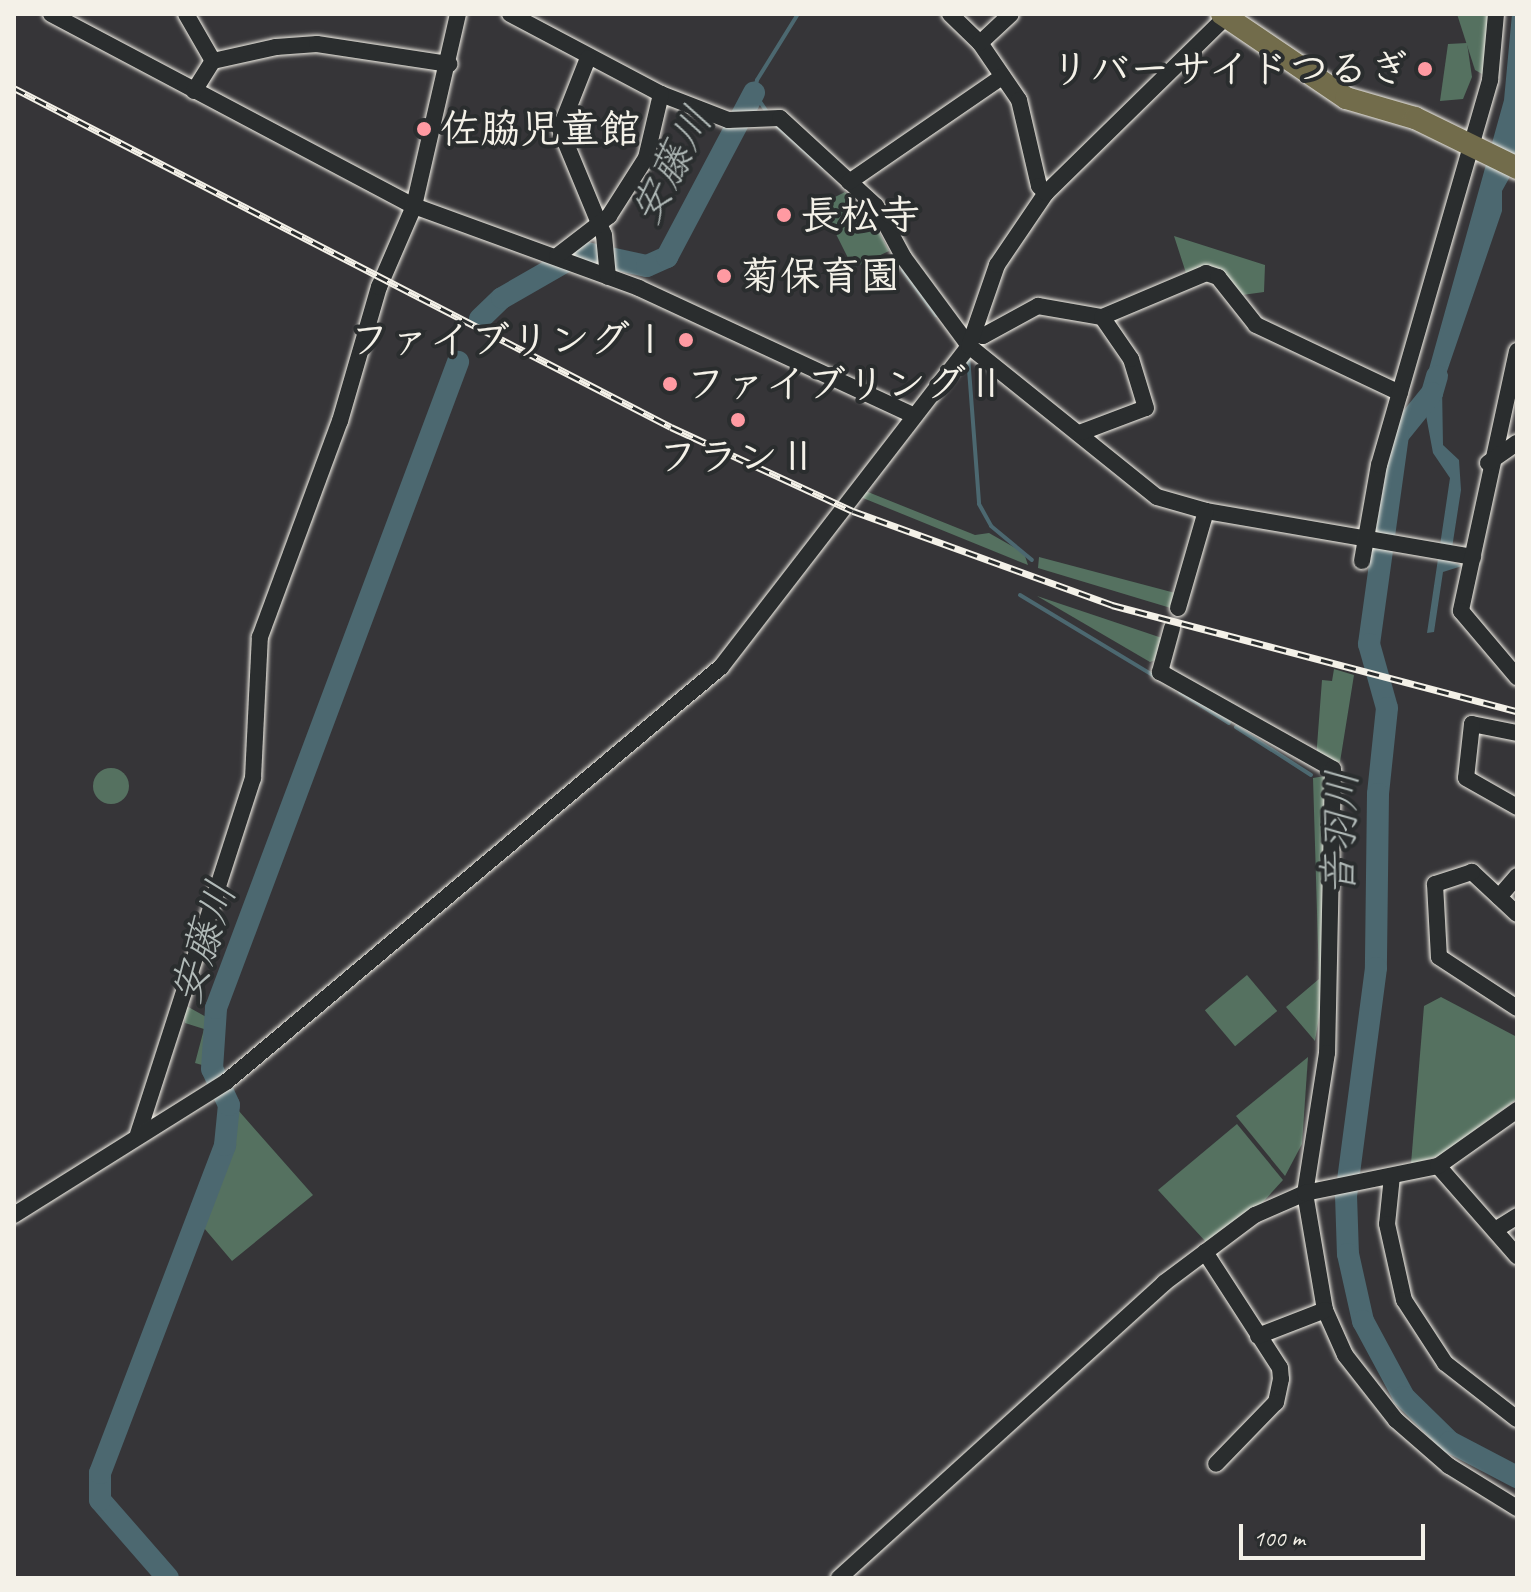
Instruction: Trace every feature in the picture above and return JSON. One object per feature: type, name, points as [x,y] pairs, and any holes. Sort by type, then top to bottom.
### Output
[{"type":"main road","points":[[1224,16],[1346,98],[1415,118],[1517,168]]},
{"type":"street","points":[[51,14],[414,206],[562,259],[608,263],[913,415]]},
{"type":"street","points":[[186,14],[213,61]]},
{"type":"street","points":[[138,1134],[253,778],[260,637],[340,421],[379,287],[414,206],[450,64],[458,14]]},
{"type":"street","points":[[950,14],[980,43],[1019,100],[1039,186],[1046,193]]},
{"type":"street","points":[[980,43],[1011,14]]},
{"type":"street","points":[[1362,561],[1400,393],[1490,80],[1496,14]]},
{"type":"street","points":[[514,15],[588,58],[661,94],[728,120],[777,119],[876,206],[904,258],[971,340],[1157,497],[1206,511],[1368,536],[1468,556]]},
{"type":"street","points":[[14,1215],[138,1134],[220,1086],[721,667],[971,340],[997,265],[1046,193],[1224,16]]},
{"type":"street","points":[[194,91],[213,61],[317,44],[450,64]]},
{"type":"street","points":[[588,58],[560,129],[600,225],[608,263]]},
{"type":"street","points":[[849,182],[1002,77]]},
{"type":"street","points":[[562,259],[567,243],[600,225],[646,158],[661,94]]},
{"type":"street","points":[[971,340],[1038,306],[1102,317],[1185,277],[1213,274],[1256,325],[1400,393]]},
{"type":"street","points":[[1082,432],[1146,408],[1131,359],[1102,317]]},
{"type":"street","points":[[1517,351],[1488,463],[1468,556],[1461,611],[1517,677]]},
{"type":"street","points":[[1488,463],[1517,443]]},
{"type":"street","points":[[1178,608],[1206,511]]},
{"type":"street","points":[[1172,628],[1160,672],[1333,769],[1330,1015],[1308,1192],[1325,1310],[1345,1355],[1396,1420],[1449,1466],[1517,1508]]},
{"type":"street","points":[[1517,733],[1472,724],[1466,778],[1517,807]]},
{"type":"street","points":[[1514,1001],[1434,948],[1435,884],[1472,872],[1517,914]]},
{"type":"street","points":[[1499,897],[1517,876]]},
{"type":"street","points":[[839,1578],[1205,1252],[1255,1215],[1308,1192],[1438,1166],[1517,1110]]},
{"type":"street","points":[[1438,1166],[1517,1256]]},
{"type":"street","points":[[1390,1176],[1390,1251],[1411,1314],[1445,1363],[1517,1419]]},
{"type":"street","points":[[1495,1230],[1517,1216]]},
{"type":"street","points":[[1205,1252],[1280,1368],[1276,1402],[1216,1464]]},
{"type":"street","points":[[1258,1336],[1325,1310]]},
{"type":"green space","points":[[1457,14],[1488,14],[1484,75],[1475,70]]},
{"type":"green space","points":[[1467,43],[1472,77],[1463,99],[1440,101],[1448,44]]},
{"type":"green space","points":[[845,192],[873,221],[889,251],[853,268],[821,204]]},
{"type":"green space","points":[[1174,236],[1265,265],[1264,292],[1235,296],[1229,288],[1186,273]]},
{"type":"green space","points":[[863,490],[975,535],[989,533],[1024,553],[1028,565],[858,496]]},
{"type":"green space","points":[[1039,557],[1179,594],[1174,609],[1038,568]]},
{"type":"green space","points":[[1037,596],[1165,639],[1158,659],[1150,662]]},
{"type":"green space","points":[[1334,669],[1354,675],[1340,762],[1316,759],[1322,680],[1332,681]]},
{"type":"green space","points":[[111,768],[124,773],[129,786],[124,799],[111,804],[98,799],[93,786],[98,773]]},
{"type":"green space","points":[[1325,776],[1321,1006],[1315,1041],[1286,1007],[1319,979],[1313,778]]},
{"type":"green space","points":[[1247,975],[1277,1011],[1235,1046],[1205,1010]]},
{"type":"green space","points":[[1441,997],[1517,1037],[1517,1099],[1439,1156],[1411,1164],[1424,1006]]},
{"type":"green space","points":[[183,1004],[208,1018],[209,1067],[195,1063],[204,1029],[185,1023]]},
{"type":"green space","points":[[1308,1057],[1302,1144],[1285,1176],[1236,1116]]},
{"type":"green space","points":[[238,1110],[313,1195],[232,1261],[204,1228],[228,1165]]},
{"type":"green space","points":[[1237,1124],[1283,1180],[1254,1212],[1206,1242],[1158,1190]]},
{"type":"water","points":[[1512,14],[1517,14],[1517,164],[1502,191],[1502,211],[1442,386],[1443,445],[1459,460],[1461,490],[1450,561],[1462,566],[1443,572],[1434,632],[1427,633],[1450,478],[1433,453],[1422,394],[1504,100]]},
{"type":"waterway","points":[[769,115],[754,93],[757,80],[798,14]]},
{"type":"waterway","name":"安藤川","points":[[480,319],[502,298],[582,252],[647,266],[667,257],[754,93]]},
{"type":"waterway","points":[[776,125],[823,167]]},
{"type":"waterway","points":[[903,270],[936,315]]},
{"type":"waterway","points":[[968,356],[979,504],[991,526],[1032,560]]},
{"type":"waterway","name":"安藤川","points":[[168,1578],[100,1500],[100,1473],[225,1145],[229,1105],[212,1069],[216,1008],[458,362]]},
{"type":"waterway","name":"音羽川","points":[[1437,376],[1432,393],[1398,435],[1369,644],[1387,708],[1378,794],[1376,968],[1346,1195],[1348,1254],[1363,1321],[1404,1397],[1450,1442],[1517,1477]]},
{"type":"waterway","points":[[1020,595],[1156,677]]},
{"type":"waterway","points":[[1180,692],[1229,723]]},
{"type":"waterway","points":[[1236,727],[1311,775]]},
{"type":"railway","points":[[14,88],[671,427],[853,511],[1112,605],[1517,711]]},
{"type":"place","name":"リバーサイドつるぎ","points":[[1425,69]]},
{"type":"place","name":"佐脇児童館","points":[[424,129]]},
{"type":"place","name":"長松寺","points":[[784,215]]},
{"type":"place","name":"菊保育園","points":[[724,276]]},
{"type":"place","name":"ファイブリングⅠ","points":[[686,340]]},
{"type":"place","name":"ファイブリングⅡ","points":[[670,384]]},
{"type":"place","name":"フランⅡ","points":[[738,420]]}]
